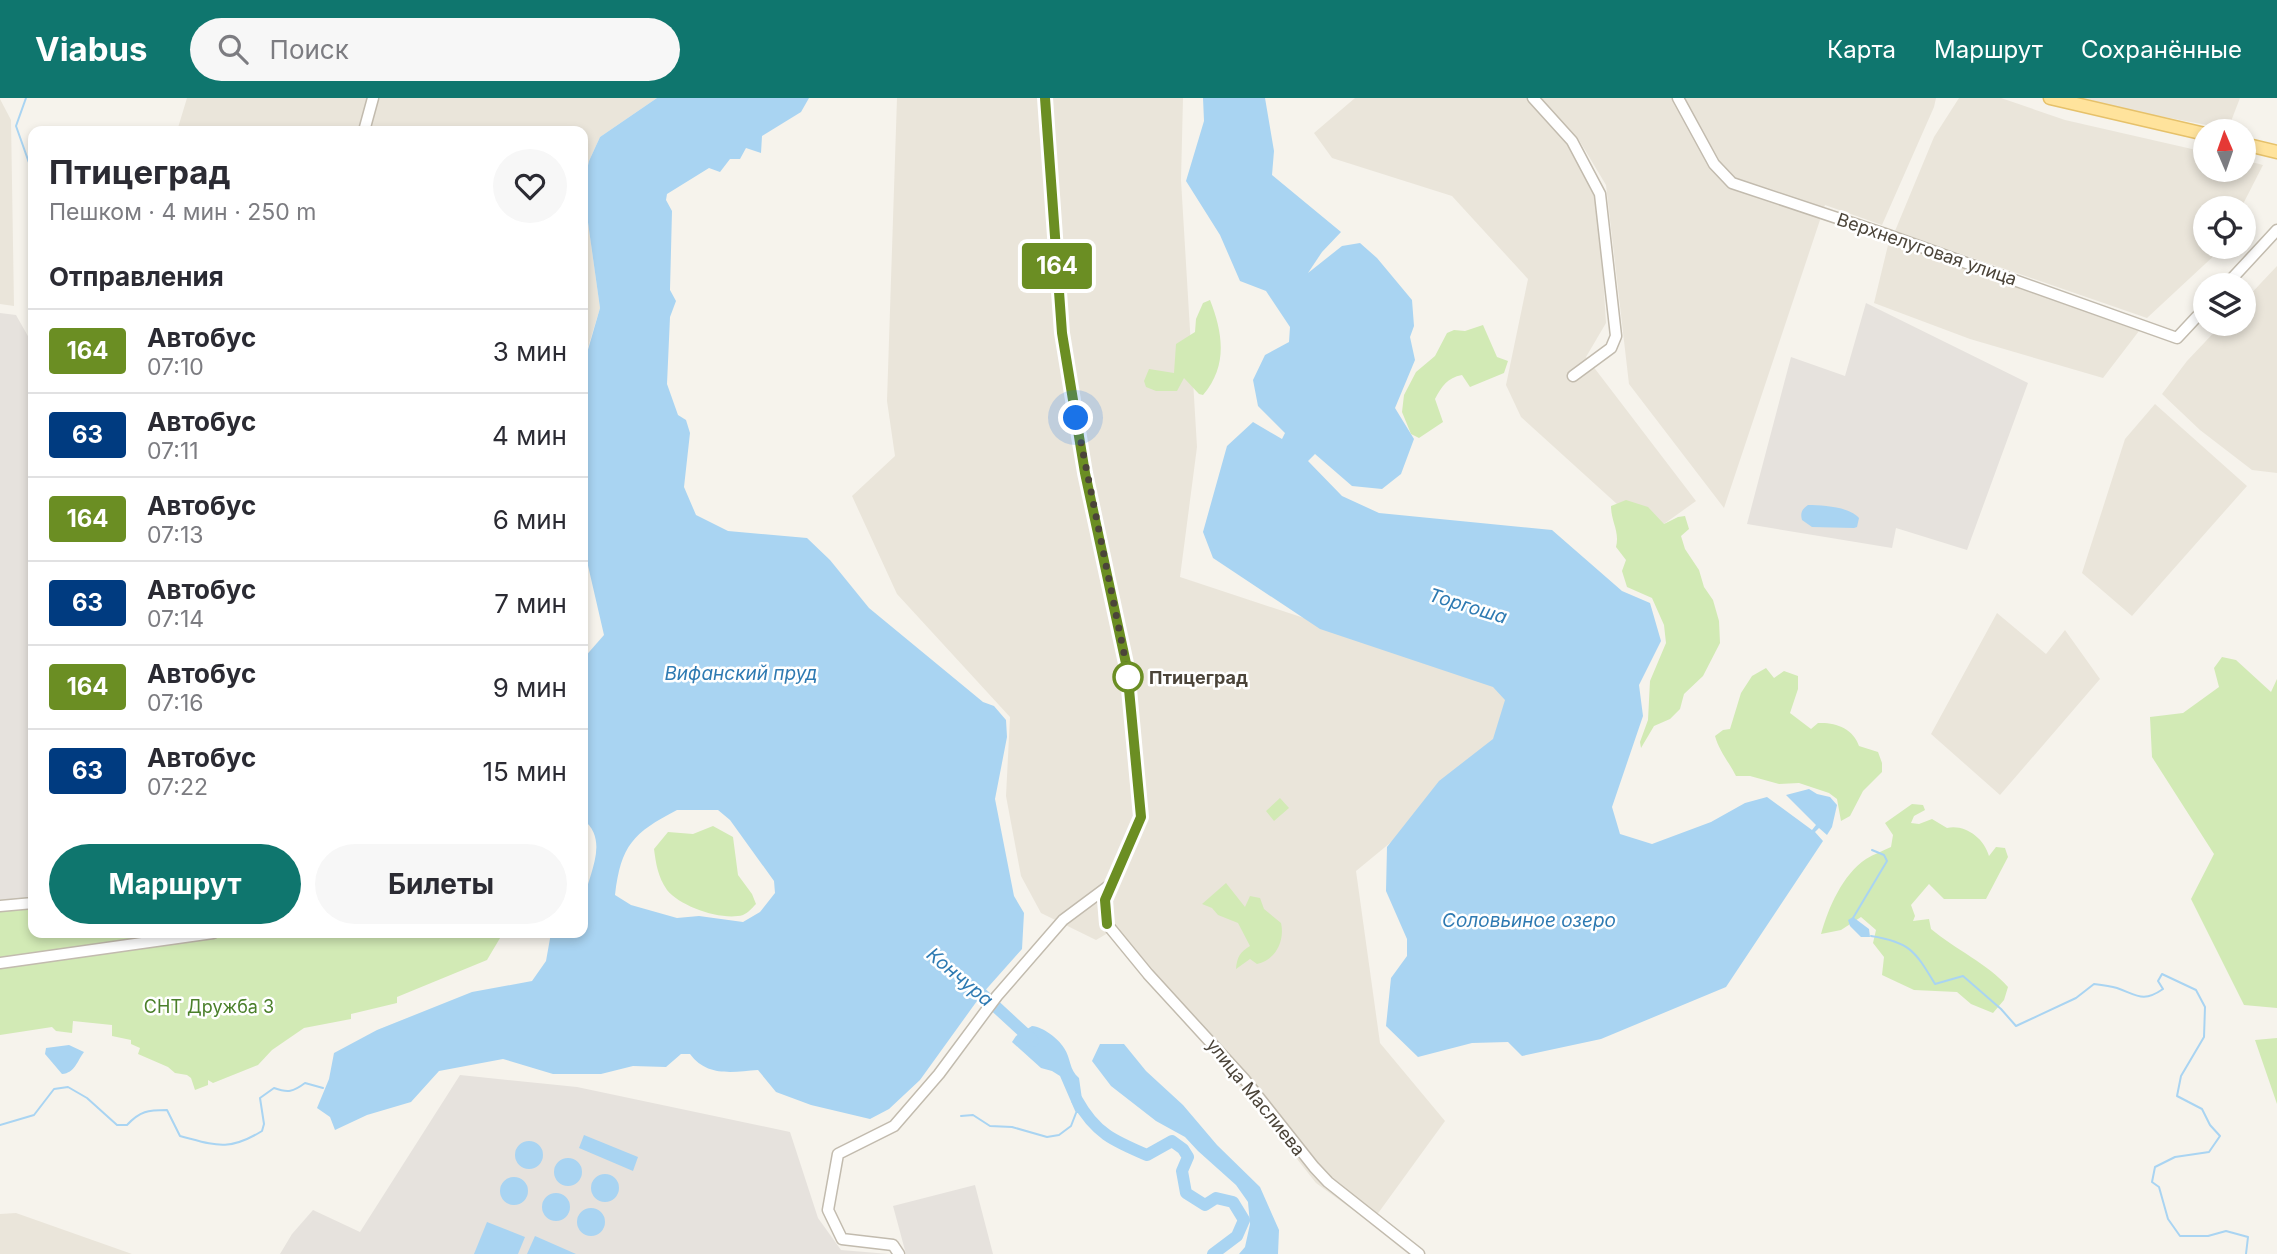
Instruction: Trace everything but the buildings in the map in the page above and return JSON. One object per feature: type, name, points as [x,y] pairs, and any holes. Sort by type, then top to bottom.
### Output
[{"type":"main road","points":[[2050,98],[2193,131]]},
{"type":"main road","points":[[2256,147],[2277,152]]},
{"type":"street","points":[[365,126],[373,98]]},
{"type":"street","points":[[899,1254],[893,1245],[842,1239],[828,1210],[838,1154],[894,1126],[939,1074],[997,996],[1063,920],[1113,883],[1141,817],[1127,668],[1085,473],[1062,333],[1045,98]]},
{"type":"street","points":[[1533,98],[1572,141],[1601,194],[1616,336],[1611,348],[1573,376]]},
{"type":"street","name":"Верхнелуговая улица","points":[[1678,98],[1714,164],[1732,183],[1885,234],[2177,338],[2193,321]]},
{"type":"street","points":[[2237,273],[2277,230]]},
{"type":"street","name":"улица Маслиева","points":[[1113,883],[1105,900],[1107,924],[1148,974],[1239,1072],[1328,1182],[1419,1254]]},
{"type":"street","points":[[0,906],[28,903]]},
{"type":"street","points":[[0,963],[178,938]]},
{"type":"shaded area","points":[[187,98],[657,98],[600,137],[588,165],[588,126],[179,126]]},
{"type":"shaded area","points":[[897,98],[1183,98],[1181,180],[1197,447],[1180,577],[1528,692],[1492,759],[1356,871],[1380,1043],[1445,1121],[1371,1223],[1316,1183],[1227,1071],[1108,933],[1096,940],[1041,913],[1021,876],[1006,796],[1010,717],[897,594],[852,496],[895,456],[887,401]]},
{"type":"shaded area","points":[[1355,98],[1527,98],[1572,144],[1598,197],[1606,323],[1586,357],[1696,501],[1650,534],[1521,417],[1506,385],[1528,279],[1452,196],[1332,158],[1314,133]]},
{"type":"shaded area","points":[[1536,98],[1936,98],[1882,225],[1825,205],[1724,508],[1629,384],[1606,185],[1579,140]]},
{"type":"shaded area","points":[[1959,98],[2001,98],[2065,120],[2193,149],[2193,182],[2254,182],[2247,196],[2193,196],[2193,259],[2210,259],[2147,318],[1895,231],[1934,137]]},
{"type":"shaded area","points":[[2063,98],[2240,98],[2232,119],[2193,119],[2193,122]]},
{"type":"shaded area","points":[[0,99],[11,120],[14,306],[0,304]]},
{"type":"shaded area","points":[[2256,163],[2263,165],[2256,179]]},
{"type":"shaded area","points":[[588,223],[600,308],[588,348]]},
{"type":"shaded area","points":[[1889,241],[2139,331],[2103,378],[1970,339],[1874,303]]},
{"type":"shaded area","points":[[2277,266],[2277,473],[2252,470],[2200,430],[2162,394],[2211,336],[2256,336],[2256,288]]},
{"type":"shaded area","points":[[1866,303],[2028,383],[1967,550],[1896,528],[1892,548],[1747,524],[1791,357],[1845,376]]},
{"type":"shaded area","points":[[0,313],[16,315],[28,336],[28,897],[0,900]]},
{"type":"shaded area","points":[[2155,404],[2247,486],[2132,616],[2082,573],[2125,439]]},
{"type":"shaded area","points":[[1997,613],[2046,654],[2065,630],[2100,679],[2000,795],[1931,734]]},
{"type":"shaded area","points":[[460,1075],[577,1087],[790,1132],[818,1218],[841,1250],[889,1254],[280,1254],[292,1234],[313,1210],[360,1232]]},
{"type":"shaded area","points":[[975,1185],[993,1254],[906,1254],[893,1206]]},
{"type":"shaded area","points":[[16,1213],[132,1254],[0,1254],[0,1214]]},
{"type":"green space","points":[[1210,300],[1218,325],[1221,349],[1216,373],[1203,395],[1184,378],[1177,391],[1156,391],[1146,387],[1144,381],[1149,369],[1174,373],[1176,344],[1195,332],[1196,319],[1203,303]]},
{"type":"green space","points":[[1483,325],[1497,357],[1508,361],[1504,373],[1470,387],[1462,375],[1449,380],[1435,399],[1443,422],[1419,438],[1411,434],[1402,412],[1404,395],[1416,372],[1435,356],[1447,333]]},
{"type":"green space","points":[[1626,500],[1648,507],[1664,524],[1685,516],[1689,529],[1681,536],[1685,549],[1699,570],[1719,621],[1720,643],[1703,676],[1684,694],[1680,709],[1670,719],[1654,726],[1641,748],[1640,742],[1648,720],[1650,681],[1666,643],[1664,625],[1652,598],[1627,587],[1622,571],[1626,560],[1616,547],[1617,536],[1611,506]]},
{"type":"green space","points":[[2222,657],[2236,660],[2271,692],[2277,679],[2277,1008],[2244,1005],[2191,899],[2214,854],[2152,757],[2150,717],[2183,713],[2219,687],[2214,668]]},
{"type":"green space","points":[[1766,668],[1774,678],[1784,671],[1798,676],[1798,689],[1790,713],[1811,729],[1818,723],[1837,725],[1848,731],[1859,746],[1878,752],[1882,772],[1863,791],[1850,816],[1841,821],[1837,799],[1829,793],[1799,783],[1779,784],[1750,776],[1736,776],[1719,747],[1715,736],[1730,729],[1741,693],[1752,676]]},
{"type":"green space","points":[[1280,798],[1289,808],[1274,821],[1266,811]]},
{"type":"green space","points":[[1912,804],[1923,805],[1925,810],[1914,816],[1911,823],[1919,824],[1932,819],[1947,828],[1967,830],[1983,843],[1989,856],[1996,847],[2005,848],[2008,857],[1986,899],[1944,899],[1929,884],[1911,905],[1915,916],[1913,921],[1929,919],[1931,929],[1991,971],[2008,987],[2004,1000],[1993,1013],[1971,1004],[1957,992],[1914,990],[1882,975],[1884,957],[1873,943],[1876,930],[1861,917],[1841,930],[1821,934],[1832,903],[1850,873],[1866,859],[1891,847],[1893,835],[1885,823]]},
{"type":"green space","points":[[713,826],[733,837],[738,875],[756,904],[743,915],[724,916],[692,907],[673,896],[659,875],[654,849],[668,832],[693,834]]},
{"type":"green space","points":[[1226,883],[1245,907],[1250,896],[1260,898],[1264,909],[1281,923],[1282,936],[1278,948],[1264,962],[1257,964],[1250,959],[1236,969],[1240,955],[1250,946],[1238,923],[1218,915],[1212,908],[1202,904]]},
{"type":"green space","name":"СНТ Дружба 3","points":[[28,897],[28,938],[500,938],[487,960],[397,997],[397,1003],[351,1014],[351,1019],[304,1028],[272,1050],[258,1065],[213,1083],[208,1080],[208,1085],[195,1090],[191,1078],[187,1075],[175,1073],[168,1067],[138,1054],[140,1048],[131,1044],[131,1040],[112,1036],[112,1025],[73,1021],[72,1033],[56,1031],[52,1027],[0,1035],[0,900]]},
{"type":"green space","points":[[2277,1038],[2277,1104],[2255,1040]]},
{"type":"water","name":"Вифанский пруд","points":[[657,98],[809,98],[801,112],[762,136],[761,153],[746,148],[740,159],[730,159],[720,172],[709,168],[667,194],[666,200],[672,211],[670,290],[676,301],[670,317],[667,384],[678,415],[686,420],[690,433],[684,487],[696,515],[728,531],[807,538],[830,560],[869,608],[983,702],[994,706],[1006,720],[1007,737],[995,799],[1014,896],[1024,913],[1022,949],[982,994],[920,1080],[889,1109],[870,1119],[811,1105],[776,1092],[758,1070],[712,1070],[690,1054],[681,1054],[666,1067],[633,1066],[601,1074],[553,1074],[503,1059],[439,1071],[411,1102],[367,1115],[335,1130],[330,1117],[317,1108],[329,1079],[334,1053],[377,1030],[472,992],[532,981],[546,961],[550,938],[588,938],[588,884],[596,848],[595,838],[588,825],[588,653],[604,635],[588,566],[588,350],[600,308],[588,223],[589,161],[600,137]],"holes":[[[677,810],[718,810],[730,820],[774,881],[775,893],[760,912],[743,922],[699,916],[677,918],[631,905],[615,895],[626,852],[632,842],[650,826]]]},
{"type":"water","name":"Соловьиное озеро","points":[[1203,98],[1265,98],[1274,151],[1272,175],[1341,232],[1322,252],[1308,273],[1342,246],[1360,243],[1377,258],[1412,300],[1414,326],[1410,337],[1415,360],[1395,408],[1414,439],[1401,474],[1382,489],[1352,486],[1315,454],[1308,461],[1342,496],[1379,513],[1552,530],[1622,591],[1650,603],[1661,641],[1639,685],[1643,716],[1612,807],[1620,834],[1652,844],[1711,822],[1745,803],[1767,797],[1812,830],[1816,825],[1786,795],[1809,789],[1830,797],[1837,805],[1832,827],[1827,835],[1819,828],[1815,832],[1823,841],[1726,987],[1601,1039],[1522,1056],[1508,1042],[1472,1043],[1418,1057],[1386,1026],[1391,978],[1407,956],[1407,939],[1386,891],[1387,847],[1439,781],[1493,739],[1505,700],[1493,687],[1320,629],[1213,558],[1203,532],[1227,446],[1253,422],[1282,439],[1285,433],[1258,406],[1253,380],[1265,355],[1289,342],[1290,327],[1266,291],[1240,281],[1220,235],[1186,181],[1204,121]]},
{"type":"water","points":[[1808,505],[1849,511],[1859,518],[1857,527],[1812,527],[1801,518],[1802,511]]},
{"type":"water","points":[[1853,917],[1869,929],[1870,937],[1861,937],[1850,926],[1848,920]]},
{"type":"water","points":[[1032,1026],[1050,1034],[1064,1048],[1073,1071],[1079,1078],[1084,1113],[1076,1113],[1060,1076],[1041,1068],[1012,1042],[1016,1036]]},
{"type":"water","points":[[1100,1044],[1124,1044],[1146,1071],[1183,1105],[1217,1145],[1260,1187],[1279,1230],[1278,1254],[1239,1254],[1245,1247],[1250,1224],[1248,1202],[1236,1185],[1185,1137],[1156,1121],[1111,1086],[1092,1061]]},
{"type":"water","points":[[69,1045],[84,1052],[73,1069],[62,1074],[45,1054],[46,1048]]},
{"type":"water","points":[[584,1135],[638,1157],[633,1171],[579,1148]]},
{"type":"water","points":[[529,1141],[539,1145],[543,1155],[539,1165],[529,1169],[519,1165],[515,1155],[519,1145]]},
{"type":"water","points":[[568,1158],[578,1162],[582,1172],[578,1182],[568,1186],[558,1182],[554,1172],[558,1162]]},
{"type":"water","points":[[605,1174],[615,1178],[619,1188],[615,1198],[605,1202],[595,1198],[591,1188],[595,1178]]},
{"type":"water","points":[[514,1177],[524,1181],[528,1191],[524,1201],[514,1205],[504,1201],[500,1191],[504,1181]]},
{"type":"water","points":[[556,1193],[566,1197],[570,1207],[566,1217],[556,1221],[546,1217],[542,1207],[546,1197]]},
{"type":"water","points":[[591,1208],[601,1212],[605,1222],[601,1232],[591,1236],[581,1232],[577,1222],[581,1212]]},
{"type":"water","points":[[487,1222],[525,1237],[518,1254],[474,1254]]},
{"type":"water","points":[[535,1236],[576,1254],[527,1254]]},
{"type":"waterway","name":"Кончура","points":[[26,98],[16,126],[28,160]]},
{"type":"waterway","name":"Торгоша","points":[[1853,918],[1887,861],[1884,855],[1872,850]]},
{"type":"waterway","name":"Торгоша","points":[[1871,936],[1895,941],[1910,950],[1935,984],[1963,976],[2016,1026],[2076,998],[2094,984],[2145,997],[2163,989],[2158,981],[2162,974],[2196,990],[2205,1007],[2204,1037],[2181,1076],[2177,1096],[2202,1109],[2210,1125],[2220,1136],[2209,1152],[2175,1157],[2155,1167],[2152,1182],[2159,1187],[2168,1219],[2180,1236],[2208,1236],[2226,1231],[2248,1237],[2246,1254]]},
{"type":"waterway","name":"Кончура","points":[[982,994],[1033,1041]]},
{"type":"waterway","points":[[0,1125],[34,1115],[54,1089],[68,1087],[87,1098],[117,1125],[127,1125],[145,1112],[167,1110],[180,1136],[212,1144],[230,1144],[262,1131],[264,1124],[260,1098],[274,1088],[290,1091],[305,1083],[323,1088]]},
{"type":"waterway","name":"Кончура","points":[[1077,1100],[1098,1128],[1125,1145],[1147,1155],[1172,1141],[1183,1149],[1188,1157],[1182,1171],[1186,1193],[1205,1205],[1216,1198],[1233,1202],[1244,1220],[1237,1236],[1213,1254]]},
{"type":"waterway","points":[[961,1116],[973,1115],[990,1126],[1012,1127],[1047,1137],[1059,1135],[1071,1126],[1076,1113]]},
{"type":"bus line","name":"164","points":[[1045,98],[1062,333],[1085,473],[1127,668],[1141,817],[1105,900],[1107,924]]},
{"type":"place","name":"Птицеград","points":[[1128,677]]},
{"type":"route","points":[[1076,418],[1128,682],[1128,677]]}]
